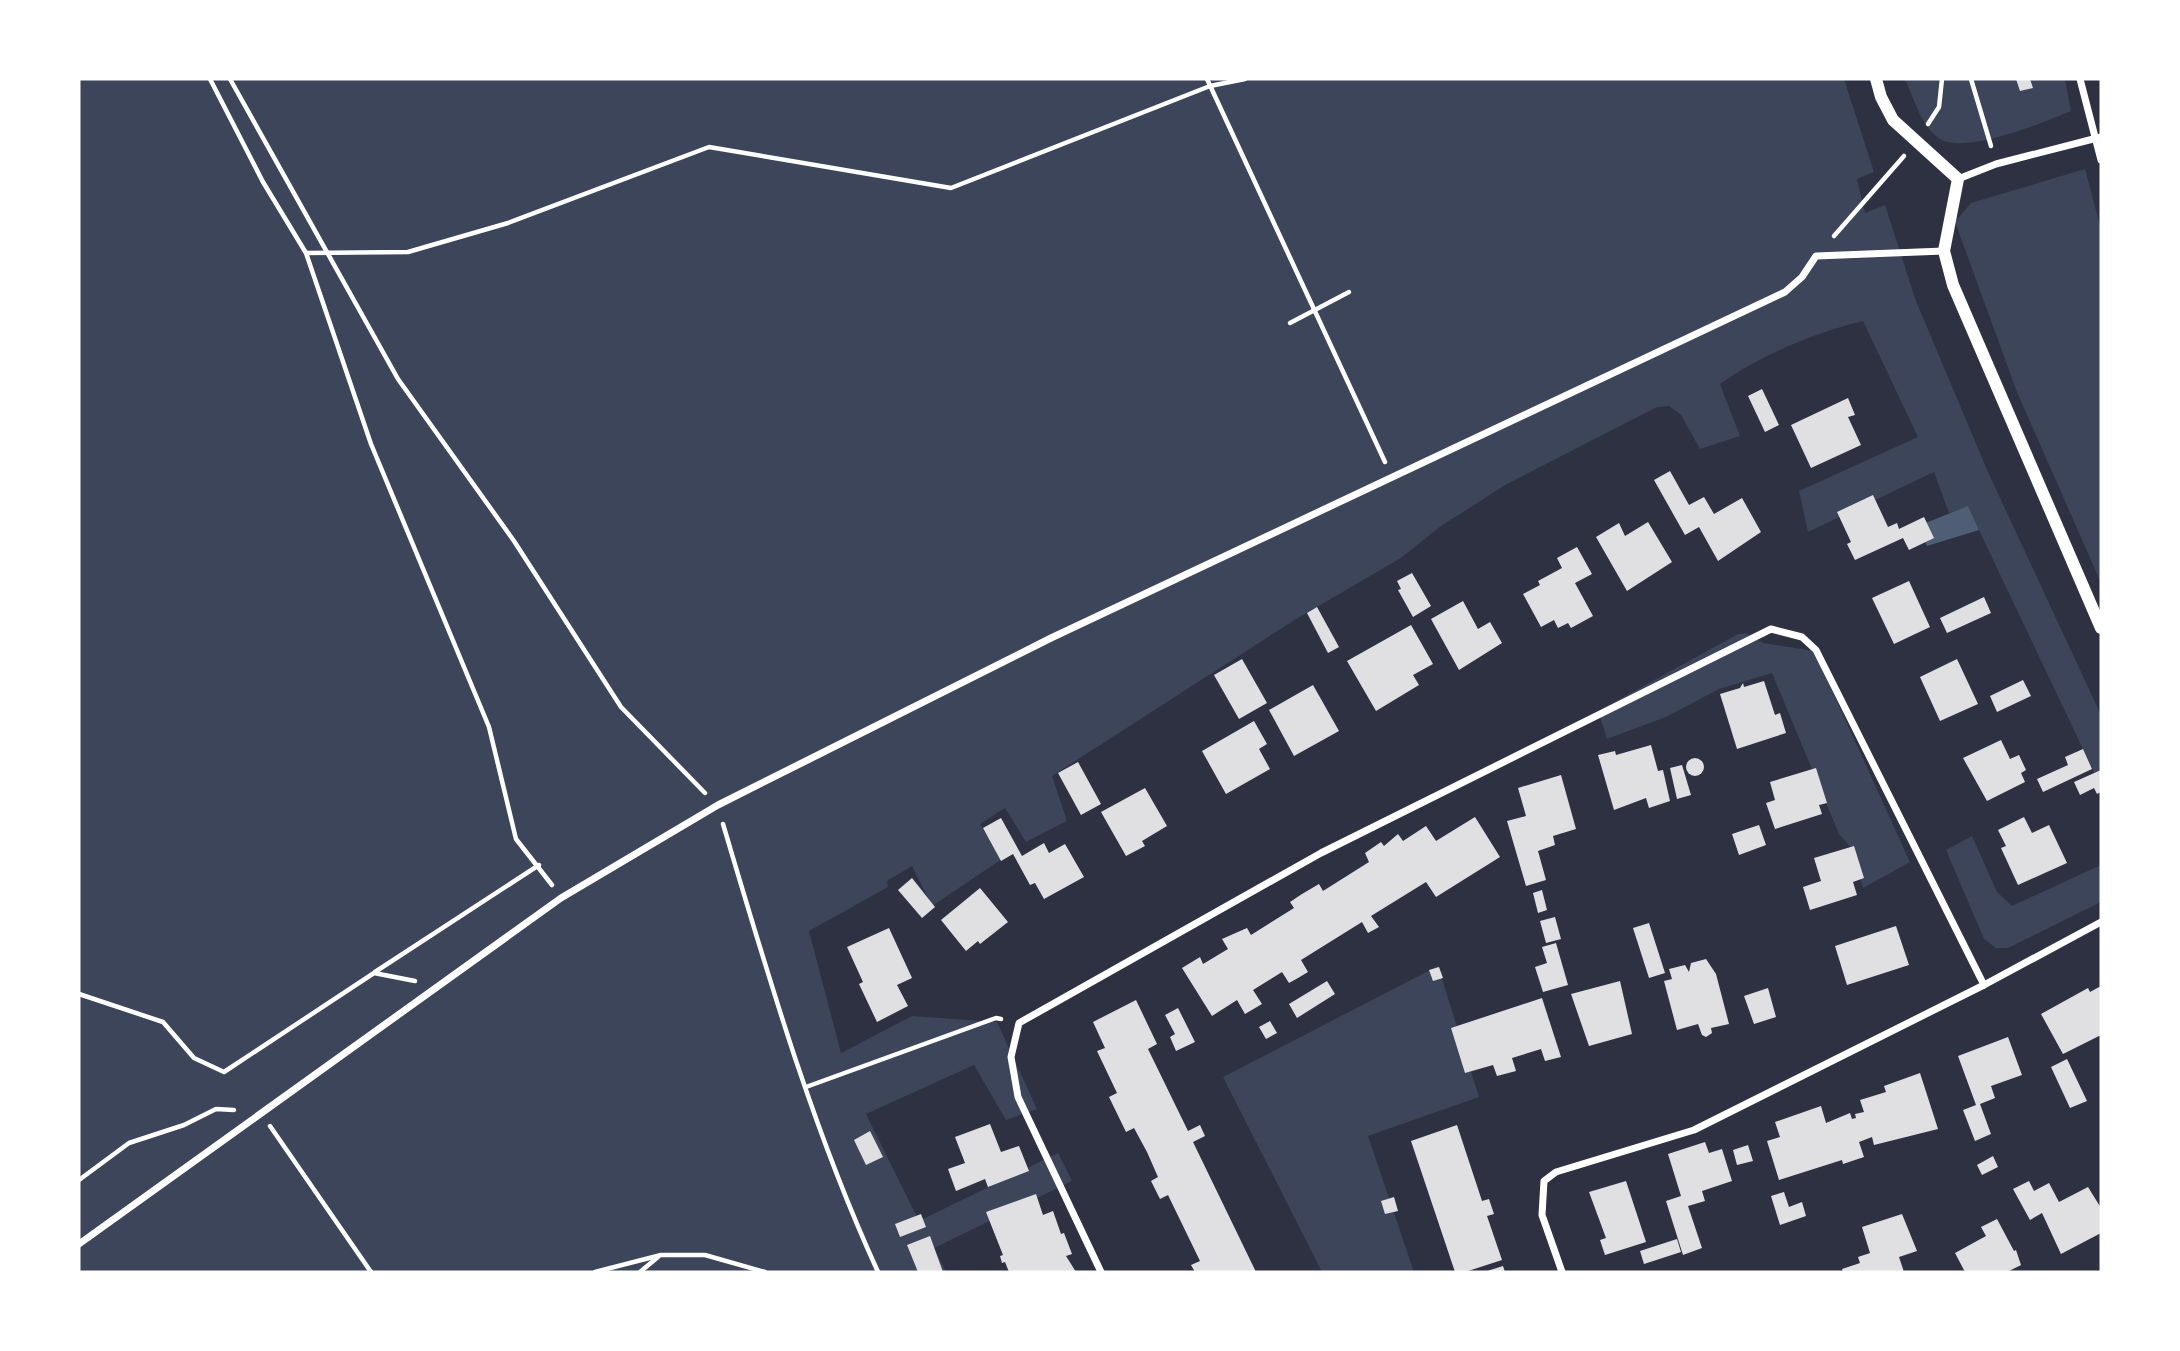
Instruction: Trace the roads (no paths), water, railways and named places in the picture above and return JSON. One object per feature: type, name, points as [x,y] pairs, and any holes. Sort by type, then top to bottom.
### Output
[{"type":"street","points":[[1876,79],[1881,97],[1893,120],[1958,179]]},
{"type":"street","points":[[2080,79],[2099,138],[2101,160]]},
{"type":"street","points":[[1958,179],[1996,164],[2099,138]]},
{"type":"street","points":[[1958,179],[1944,251],[1953,285],[2101,628]]},
{"type":"street","points":[[79,1244],[561,898],[718,805],[1051,638],[1785,292],[1802,277],[1816,256],[1944,251]]},
{"type":"street","points":[[1101,1272],[1018,1097],[1011,1057],[1019,1023],[1321,853],[1771,629],[1802,637],[1815,650],[1984,985]]},
{"type":"street","points":[[1562,1272],[1542,1215],[1544,1181],[1556,1172],[1694,1130],[1984,985],[2101,922]]}]
